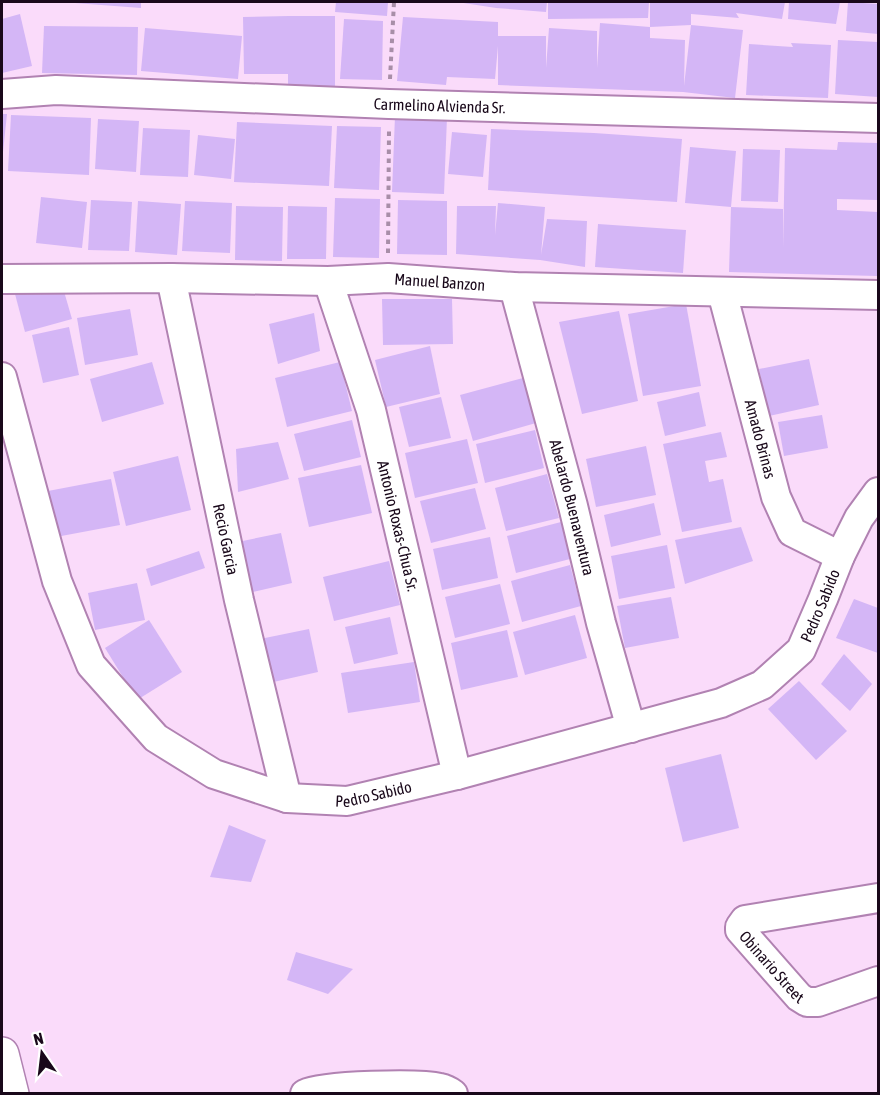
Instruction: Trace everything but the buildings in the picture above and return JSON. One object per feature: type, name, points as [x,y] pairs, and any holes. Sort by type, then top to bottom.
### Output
[{"type":"main road","points":[[2,1053],[12,1094]]},
{"type":"street","name":"Carmelino Alvienda Sr.","points":[[2,94],[56,90],[389,104],[879,118]]},
{"type":"street","name":"Manuel Banzon","points":[[2,279],[171,278],[328,281],[388,278],[514,287],[879,295]]},
{"type":"street","name":"Recio Garcia","points":[[171,278],[239,600],[287,798]]},
{"type":"street","name":"Antonio Roxas-Chua Sr.","points":[[328,281],[370,410],[457,775]]},
{"type":"street","name":"Abelardo Buenaventura","points":[[514,287],[573,506],[601,623],[631,728]]},
{"type":"street","name":"Amado Brinas","points":[[722,292],[776,497],[792,532],[840,556]]},
{"type":"street","name":"Pedro Sabido","points":[[2,377],[57,581],[91,665],[156,738],[214,774],[287,798],[347,801],[457,775],[721,703],[762,685],[801,650],[840,556],[859,518],[879,492]]},
{"type":"street","name":"Obinario Street","points":[[878,981],[818,1002],[807,1002],[799,997],[740,930],[740,927],[745,921],[879,898]]},
{"type":"street","points":[[305,1094],[332,1087],[423,1086],[440,1088],[453,1094]]},
{"type":"path","points":[[388,278],[389,104],[394,2]]}]
